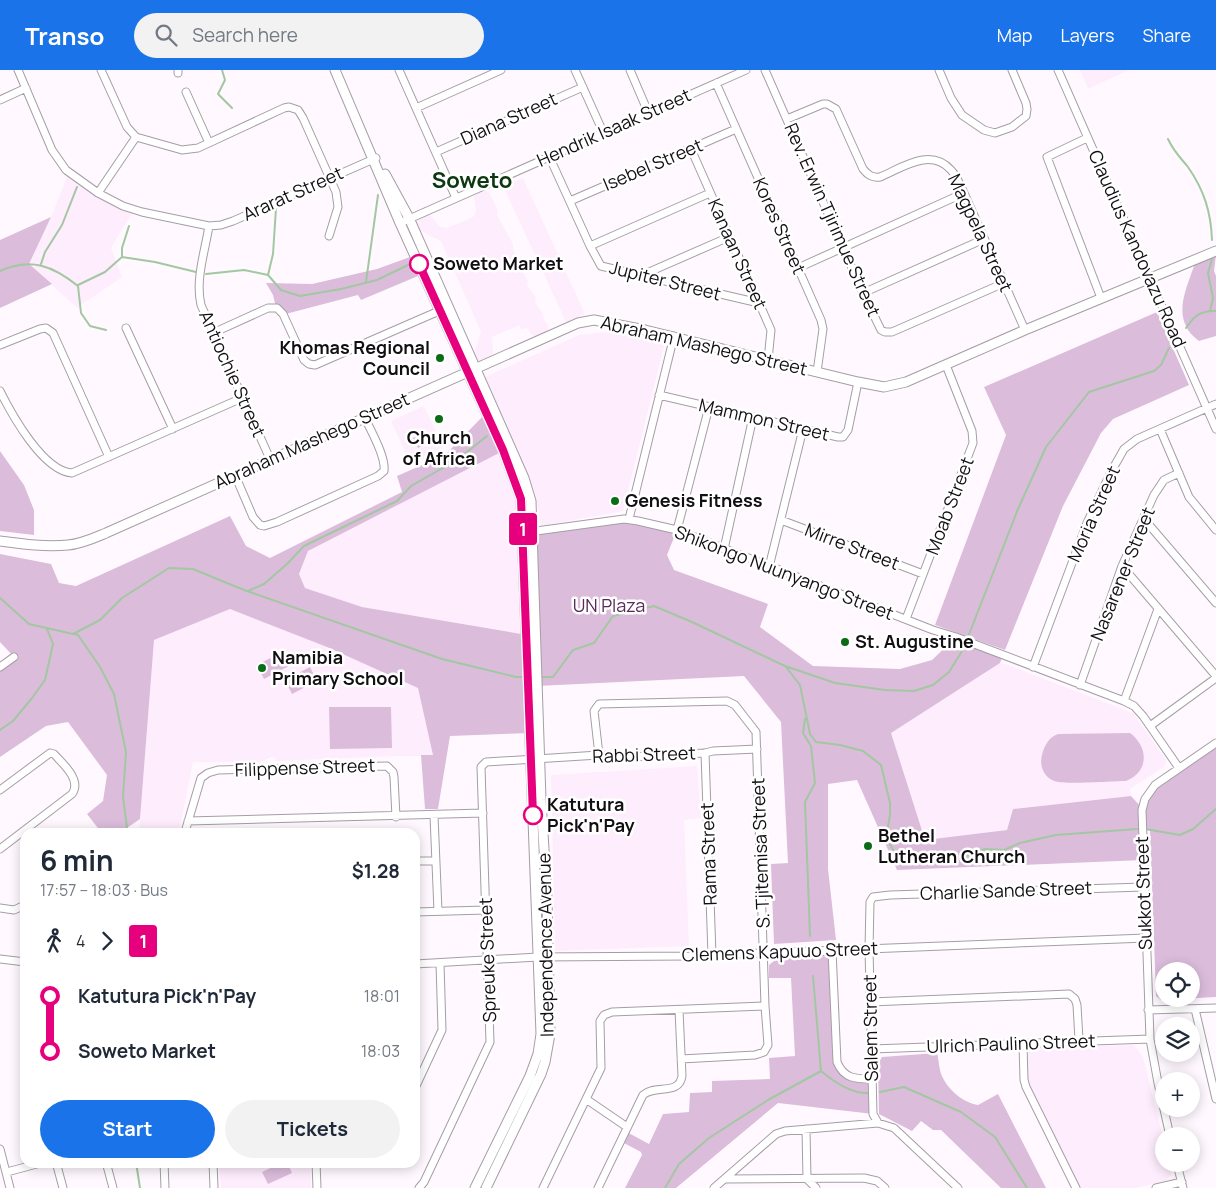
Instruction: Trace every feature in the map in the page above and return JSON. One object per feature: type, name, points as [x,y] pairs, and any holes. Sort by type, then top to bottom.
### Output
[{"type":"main road","name":"Independence Avenue","points":[[335,70],[527,487],[531,501],[528,532],[536,760],[538,957],[541,1034],[538,1054],[530,1076],[475,1188]]},
{"type":"main road","name":"Independence Avenue","points":[[405,221],[424,264],[438,307],[473,371]]},
{"type":"main road","name":"Abraham Mashego Street","points":[[0,541],[45,546],[67,545],[86,541],[578,323],[594,320],[674,336],[858,382],[884,387],[896,386],[1150,277],[1216,251]]},
{"type":"main road","name":"Independence Avenue","points":[[486,1188],[541,1074],[550,1034],[547,898],[536,760]]},
{"type":"street","points":[[18,70],[58,161],[66,170],[98,193],[130,209],[209,226]]},
{"type":"street","points":[[101,70],[127,127],[136,137],[182,150],[194,150],[284,108],[294,108],[300,113],[336,192],[338,207],[329,236]]},
{"type":"street","points":[[399,70],[456,198]]},
{"type":"street","points":[[416,108],[501,70]]},
{"type":"street","points":[[575,70],[603,132]]},
{"type":"street","points":[[630,70],[648,112]]},
{"type":"street","name":"Hendrik Isaak Street","points":[[405,221],[746,70]]},
{"type":"street","name":"Rev. Erwin Tjirimue Street","points":[[765,70],[863,293],[878,326],[882,330],[888,333],[1004,283]]},
{"type":"street","points":[[940,70],[951,98],[962,115],[984,130],[995,132],[1012,127],[1026,116],[1026,102],[1012,70]]},
{"type":"street","name":"Claudius Kandovazu Road","points":[[1058,70],[1216,429]]},
{"type":"street","name":"Kores Street","points":[[716,83],[822,325],[817,372]]},
{"type":"street","name":"Diana Street","points":[[436,152],[583,87]]},
{"type":"street","points":[[0,100],[26,88]]},
{"type":"street","points":[[186,92],[209,143]]},
{"type":"street","name":"Magpela Street","points":[[787,119],[823,104],[836,109],[863,169],[875,178],[880,178],[925,158],[932,159],[950,168],[964,194],[1025,330]]},
{"type":"street","name":"Isebel Street","points":[[570,201],[736,129]]},
{"type":"street","points":[[98,193],[136,137]]},
{"type":"street","points":[[1087,138],[1047,157],[1101,298]]},
{"type":"street","name":"Kanaan Street","points":[[691,149],[771,332],[768,360]]},
{"type":"street","name":"Jupiter Street","points":[[549,156],[601,266],[759,304]]},
{"type":"street","name":"Ararat Street","points":[[209,226],[233,221],[374,157]]},
{"type":"street","points":[[590,246],[710,193]]},
{"type":"street","points":[[798,268],[964,194]]},
{"type":"street","name":"Antiochie Street","points":[[209,226],[200,277],[199,293],[201,305],[270,459]]},
{"type":"street","points":[[640,276],[729,237]]},
{"type":"street","points":[[863,293],[984,239]]},
{"type":"street","points":[[213,333],[268,308],[277,308],[283,314],[304,360],[309,364],[315,365],[438,307]]},
{"type":"street","points":[[0,344],[40,329],[46,328],[53,333],[109,457]]},
{"type":"street","points":[[126,328],[173,429]]},
{"type":"street","points":[[629,519],[674,336]]},
{"type":"street","name":"Moab Street","points":[[906,619],[973,443],[972,431],[946,365]]},
{"type":"street","name":"Mammon Street","points":[[659,395],[835,437],[842,437],[846,434],[858,382]]},
{"type":"street","points":[[0,391],[22,431],[45,457],[60,470],[72,473],[242,398]]},
{"type":"street","name":"Moria Street","points":[[1033,667],[1087,523],[1111,472],[1128,445],[1216,404]]},
{"type":"street","points":[[677,530],[709,407]]},
{"type":"street","points":[[724,549],[753,417]]},
{"type":"street","points":[[235,475],[256,521],[264,526],[277,522],[384,472],[382,458],[365,418]]},
{"type":"street","points":[[769,567],[803,429]]},
{"type":"street","points":[[1160,429],[1189,497],[1216,530]]},
{"type":"street","name":"Nasarener Street","points":[[1080,685],[1122,566],[1144,518],[1164,480],[1179,473]]},
{"type":"street","points":[[1144,518],[1216,603]]},
{"type":"street","name":"Shikongo Nuunyango Street","points":[[528,532],[629,519],[677,530],[769,567],[1124,701],[1138,710],[1180,768]]},
{"type":"street","name":"Mirre Street","points":[[781,520],[923,574]]},
{"type":"street","points":[[1122,566],[1216,677],[1150,726]]},
{"type":"street","points":[[1124,701],[1158,609]]},
{"type":"street","points":[[0,667],[14,657]]},
{"type":"street","name":"S. Tjitemisa Street","points":[[599,755],[594,710],[599,704],[728,701],[735,705],[755,730],[768,1048],[756,1055],[681,1059]]},
{"type":"street","name":"Sukkot Street","points":[[1168,1127],[1150,1039],[1142,810],[1145,799],[1155,785],[1216,743]]},
{"type":"street","name":"Rabbi Street","points":[[536,760],[599,755],[630,757],[757,749]]},
{"type":"street","points":[[0,790],[50,753],[54,754],[73,777],[76,784],[72,794],[27,828]]},
{"type":"street","name":"Rama Street","points":[[705,753],[712,955]]},
{"type":"street","name":"Spreuke Street","points":[[419,1188],[424,1182],[490,1045],[483,764],[486,762],[536,760]]},
{"type":"street","name":"Filippense Street","points":[[188,821],[201,778],[208,773],[218,770],[386,766],[393,772],[394,777],[396,817]]},
{"type":"street","points":[[186,828],[188,821],[434,816],[483,813]]},
{"type":"street","points":[[434,816],[438,911]]},
{"type":"street","points":[[0,849],[20,834]]},
{"type":"street","points":[[420,861],[436,860]]},
{"type":"street","name":"Charlie Sande Street","points":[[870,902],[873,897],[877,896],[1144,886]]},
{"type":"street","name":"Salem Street","points":[[870,902],[869,949],[873,1114],[878,1123]]},
{"type":"street","points":[[0,908],[14,910],[20,907]]},
{"type":"street","points":[[420,912],[486,910]]},
{"type":"street","name":"Clemens Kapuuo Street","points":[[420,964],[538,957],[712,955],[1146,938]]},
{"type":"street","points":[[832,950],[837,1062],[840,1069],[849,1077],[854,1079],[872,1079]]},
{"type":"street","points":[[0,959],[20,961]]},
{"type":"street","points":[[420,1077],[442,1030],[440,963]]},
{"type":"street","points":[[870,1002],[1069,994],[1075,999],[1077,1005],[1079,1040]]},
{"type":"street","points":[[542,1188],[602,1065],[600,1020],[604,1015],[612,1012],[765,1006]]},
{"type":"street","points":[[1195,1008],[1216,1099]]},
{"type":"street","points":[[1148,1010],[1216,1008]]},
{"type":"street","points":[[598,1188],[645,1093],[654,1089],[676,1087],[681,1083],[679,1010]]},
{"type":"street","name":"Ulrich Paulino Street","points":[[872,1049],[1023,1044],[1079,1040],[1150,1039]]},
{"type":"street","points":[[1023,1044],[1026,1087],[1076,1188]]},
{"type":"street","points":[[586,1099],[627,1127]]},
{"type":"street","points":[[714,1188],[776,1134],[785,1131],[878,1123],[894,1128],[958,1188]]},
{"type":"street","points":[[806,1129],[807,1179],[816,1188]]},
{"type":"street","points":[[0,1149],[10,1188]]},
{"type":"street","points":[[7,1172],[22,1168]]},
{"type":"street","points":[[58,1168],[63,1188]]},
{"type":"street","points":[[108,1168],[113,1188]]},
{"type":"street","points":[[164,1168],[165,1188]]},
{"type":"street","points":[[213,1168],[214,1188]]},
{"type":"street","points":[[316,1168],[317,1188]]},
{"type":"street","points":[[1156,1188],[1183,1185],[1179,1172]]},
{"type":"street","points":[[725,1179],[868,1179],[877,1181],[885,1188]]},
{"type":"shaded area","points":[[1080,70],[1129,70],[1088,89]]},
{"type":"shaded area","points":[[69,172],[134,210],[111,248],[122,277],[77,308],[29,264]]},
{"type":"shaded area","name":"Soweto Market","points":[[523,178],[585,314],[566,322],[503,186]]},
{"type":"shaded area","name":"Soweto Market","points":[[481,190],[489,192],[498,211],[497,215],[521,263],[521,268],[528,281],[527,285],[536,298],[535,302],[548,325],[548,333],[538,338],[532,335],[527,328],[521,330],[520,325],[492,337],[493,353],[491,356],[480,361],[476,360],[474,353],[481,332],[441,241],[421,231],[417,226],[417,222],[421,217],[428,214],[440,227],[447,228],[471,218],[476,210],[474,197]]},
{"type":"shaded area","points":[[605,332],[665,342],[623,511],[541,526],[535,494],[485,377],[579,335]]},
{"type":"shaded area","points":[[424,406],[443,447],[410,462],[391,421]]},
{"type":"shaded area","points":[[503,451],[516,482],[527,635],[362,607],[305,588],[299,574],[308,551]]},
{"type":"shaded area","name":"Namibia Primary School","points":[[230,609],[327,647],[418,688],[434,756],[276,761],[275,757],[271,757],[260,762],[193,762],[180,828],[139,828],[154,640]]},
{"type":"shaded area","points":[[1000,663],[1133,713],[1166,760],[1165,766],[1130,789],[1131,796],[1013,809],[1007,830],[925,840],[891,733]]},
{"type":"shaded area","points":[[697,766],[701,818],[684,820],[689,946],[555,951],[551,775]]},
{"type":"shaded area","points":[[1134,1045],[1143,1057],[1155,1106],[1155,1117],[1158,1117],[1160,1127],[1155,1127],[1155,1172],[1171,1172],[1172,1174],[1165,1181],[1136,1188],[1079,1188],[1028,1085],[1027,1054],[1031,1048]]},
{"type":"shaded area","points":[[219,1168],[310,1168],[311,1188],[221,1188]]},
{"type":"green space","points":[[51,217],[29,264],[52,284],[0,308],[0,240]]},
{"type":"green space","points":[[1216,255],[1214,271],[1216,276],[1216,336],[1199,341],[1191,334],[1183,319],[1183,303],[1195,263]]},
{"type":"green space","points":[[410,257],[418,276],[361,300],[358,295],[278,316],[273,295],[266,283],[312,284],[377,269]]},
{"type":"green space","points":[[1157,312],[1189,385],[1113,419],[1101,433],[1063,506],[1005,650],[935,625],[1006,435],[984,387]]},
{"type":"green space","points":[[486,413],[503,451],[308,551],[299,574],[305,588],[362,607],[527,635],[530,733],[450,736],[438,809],[425,809],[421,755],[433,755],[418,688],[327,647],[230,609],[154,640],[140,819],[127,828],[98,828],[87,814],[103,801],[107,775],[68,722],[46,726],[0,757],[0,667],[14,657],[0,642],[0,554],[51,564],[59,583],[76,586],[230,516],[246,546],[270,558],[402,492],[397,476],[445,455]]},
{"type":"green space","points":[[423,433],[428,443],[418,448],[413,438]]},
{"type":"green space","points":[[0,451],[24,485],[34,510],[34,535],[0,531]]},
{"type":"green space","name":"UN Plaza","points":[[624,519],[677,530],[667,555],[674,570],[768,604],[760,627],[813,666],[900,669],[932,660],[956,637],[1003,655],[1000,663],[891,733],[925,840],[1007,830],[1013,809],[1131,796],[1142,808],[1150,791],[1216,743],[1216,997],[1200,998],[1200,962],[1155,962],[1155,968],[1150,830],[1144,829],[1143,860],[897,870],[857,780],[828,784],[828,869],[836,940],[774,944],[771,864],[788,863],[781,722],[744,676],[537,686],[532,532]]},
{"type":"green space","points":[[282,652],[289,666],[264,679],[257,665]]},
{"type":"green space","points":[[310,667],[317,681],[292,694],[285,680]]},
{"type":"green space","points":[[329,707],[391,707],[392,748],[330,749]]},
{"type":"green space","points":[[1130,733],[1141,745],[1144,759],[1139,772],[1126,781],[1060,782],[1050,779],[1043,771],[1041,759],[1044,748],[1047,742],[1055,735]]},
{"type":"green space","points":[[832,956],[837,1062],[845,1074],[872,1079],[873,1114],[778,1103],[676,1188],[625,1188],[642,1155],[641,1152],[620,1141],[625,1131],[649,1144],[663,1114],[689,1112],[690,1093],[712,1092],[712,1081],[770,1079],[769,1058],[795,1056],[791,978],[769,978],[769,965],[779,957]]},
{"type":"green space","points":[[937,1053],[942,1076],[952,1091],[962,1099],[978,1105],[998,1094],[1046,1188],[1001,1188],[941,1130],[933,1130],[921,1121],[912,1131],[879,1114],[878,1064],[882,1057]]},
{"type":"green space","points":[[270,1168],[290,1168],[292,1173],[268,1184],[262,1172]]},
{"type":"waterway","points":[[222,70],[225,80],[218,94],[232,108]]},
{"type":"waterway","points":[[1168,139],[1194,176],[1202,193],[1210,220],[1212,240]]},
{"type":"waterway","points":[[41,264],[45,252],[62,225],[77,187]]},
{"type":"waterway","points":[[366,282],[378,195]]},
{"type":"waterway","points":[[268,275],[273,254],[276,208]]},
{"type":"waterway","points":[[78,285],[105,272],[122,257],[122,248],[129,226]]},
{"type":"waterway","points":[[122,257],[155,262],[196,272]]},
{"type":"waterway","points":[[1210,311],[1213,298],[1208,273],[1212,259]]},
{"type":"waterway","points":[[0,271],[11,267],[32,264],[60,273],[78,286],[81,313],[90,326],[106,330]]},
{"type":"waterway","points":[[206,274],[244,270],[268,275],[281,290],[300,296],[377,280],[408,265]]},
{"type":"waterway","points":[[1186,328],[1198,315],[1216,311]]},
{"type":"waterway","points":[[968,637],[1018,509],[1046,447],[1089,392],[1154,371],[1161,365],[1169,348]]},
{"type":"waterway","points":[[248,591],[264,584],[304,546],[397,501],[411,486],[457,460],[487,436]]},
{"type":"waterway","points":[[0,598],[29,624],[73,634],[100,620],[122,598],[169,568],[193,569],[244,590],[442,659],[516,677],[525,677]]},
{"type":"waterway","points":[[540,677],[553,677],[573,650],[594,643],[613,616],[654,606],[785,666],[835,683],[885,690],[914,691],[933,685],[949,672],[962,651]]},
{"type":"waterway","points":[[0,730],[13,721],[45,680],[53,644],[47,629]]},
{"type":"waterway","points":[[74,634],[78,635],[100,667],[114,694],[126,752],[123,797],[127,828]]},
{"type":"waterway","points":[[786,667],[800,685],[810,734],[816,742],[840,745],[863,751],[881,765],[890,803],[888,841],[902,859],[914,863],[960,858],[985,849],[1004,850],[1020,843],[1056,835],[1137,829]]},
{"type":"waterway","points":[[805,719],[803,733],[811,746],[815,783],[805,802],[810,936]]},
{"type":"waterway","points":[[1145,829],[1180,835],[1193,829],[1216,809]]},
{"type":"waterway","points":[[813,976],[821,1071],[849,1089],[856,1092],[869,1093]]},
{"type":"waterway","points":[[665,1188],[679,1164],[709,1138],[768,1100],[821,1071]]},
{"type":"waterway","points":[[880,1092],[904,1087],[961,1112],[995,1137],[1027,1188]]},
{"type":"waterway","points":[[137,1168],[140,1188]]},
{"type":"bus line","name":"1","points":[[419,264],[503,450],[521,499],[533,815]]},
{"type":"place","name":"Soweto Market","points":[[419,264]]},
{"type":"place","name":"Khomas Regional Council","points":[[440,358]]},
{"type":"place","name":"Church of Africa","points":[[439,419]]},
{"type":"place","name":"Genesis Fitness","points":[[615,501]]},
{"type":"place","name":"St. Augustine","points":[[845,642]]},
{"type":"place","name":"Namibia Primary School","points":[[262,668]]},
{"type":"place","name":"Katutura Pick'n'Pay","points":[[533,815]]},
{"type":"place","name":"Bethel Lutheran Church","points":[[868,846]]},
{"type":"district","name":"Soweto","points":[[472,180]]}]
